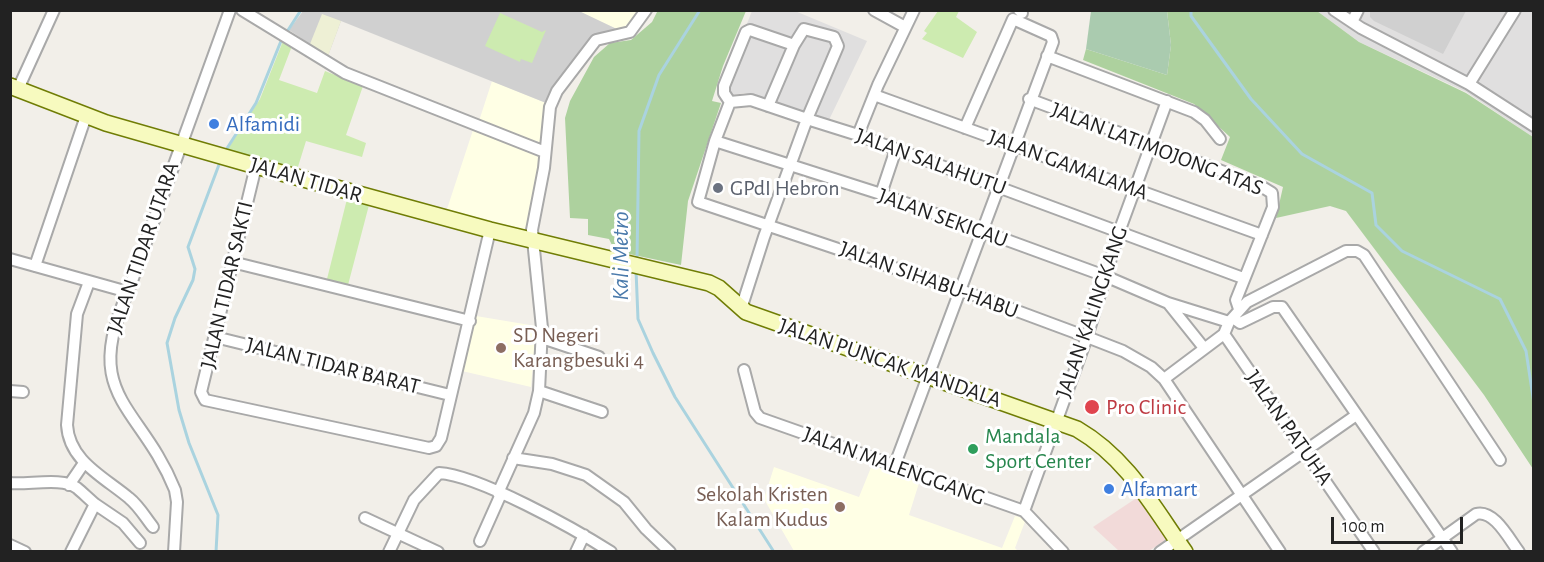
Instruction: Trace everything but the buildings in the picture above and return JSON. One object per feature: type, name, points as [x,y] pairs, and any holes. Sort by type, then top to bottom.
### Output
[{"type":"main road","name":"JALAN TIDAR","points":[[14,88],[86,116],[231,159],[490,230],[704,282]]},
{"type":"main road","name":"JALAN PUNCAK MANDALA","points":[[704,282],[719,288],[741,309],[1055,420],[1101,443],[1117,458],[1181,546]]},
{"type":"street","points":[[14,88],[54,10]]},
{"type":"street","name":"JALAN TIDAR UTARA","points":[[174,552],[177,502],[175,490],[117,393],[111,377],[110,342],[117,317],[230,10]]},
{"type":"street","points":[[242,10],[345,73],[545,152]]},
{"type":"street","points":[[480,541],[513,458],[534,413],[539,391],[542,338],[532,240],[550,107],[557,92],[596,40],[630,32],[646,10]]},
{"type":"street","points":[[874,10],[905,27]]},
{"type":"street","points":[[858,135],[914,10]]},
{"type":"street","points":[[1334,10],[1352,22],[1469,84],[1533,126]]},
{"type":"street","points":[[1352,22],[1358,10]]},
{"type":"street","points":[[1469,84],[1515,10]]},
{"type":"street","points":[[894,467],[1012,144],[1053,42],[1051,36],[1013,19],[965,129]]},
{"type":"street","points":[[741,309],[764,237],[807,119],[838,44],[830,34],[804,30],[794,45],[768,106]]},
{"type":"street","points":[[715,141],[730,102],[724,96],[724,86],[746,32],[752,31],[794,45]]},
{"type":"street","points":[[1047,56],[1194,112],[1205,120],[1220,140]]},
{"type":"street","name":"JALAN GAMALAMA","points":[[874,95],[1262,235]]},
{"type":"street","name":"JALAN LATIMOJONG ATAS","points":[[1029,99],[1267,189],[1272,193],[1273,207],[1262,235]]},
{"type":"street","name":"JALAN SALAHUTU","points":[[730,102],[751,100],[858,135],[1243,278]]},
{"type":"street","name":"JALAN KALINGKANG","points":[[1024,511],[1055,420],[1087,337],[1134,188],[1167,101]]},
{"type":"street","points":[[35,267],[86,116]]},
{"type":"street","name":"JALAN SEKICAU","points":[[715,141],[791,163],[880,194],[1105,276],[1168,303],[1234,317]]},
{"type":"street","name":"JALAN SIHABU-HABU","points":[[715,141],[698,202],[770,224],[959,290],[1087,337],[1138,359],[1164,379],[1280,552]]},
{"type":"street","points":[[880,194],[896,149]]},
{"type":"street","name":"JALAN TIDAR SAKTI","points":[[256,166],[201,392],[203,398],[429,448],[440,442],[450,394]]},
{"type":"street","points":[[450,394],[470,321],[490,230]]},
{"type":"street","points":[[1234,317],[1236,300],[1243,278],[1262,235]]},
{"type":"street","points":[[1164,379],[1224,334],[1234,317],[1253,297],[1346,251],[1358,251],[1371,265],[1500,460]]},
{"type":"street","points":[[10,259],[128,292]]},
{"type":"street","points":[[232,262],[470,321]]},
{"type":"street","points":[[89,282],[77,314],[67,425],[72,447],[84,462],[130,499],[153,527]]},
{"type":"street","points":[[1168,303],[1204,348]]},
{"type":"street","points":[[1234,317],[1240,323],[1273,307],[1282,307],[1355,416],[1452,552]]},
{"type":"street","name":"JALAN PATUHA","points":[[1224,334],[1374,552]]},
{"type":"street","name":"JALAN TIDAR BARAT","points":[[215,337],[450,394]]},
{"type":"street","points":[[542,338],[599,357]]},
{"type":"street","name":"JALAN MALENGGANG","points":[[744,370],[757,416],[894,467],[1024,511],[1063,552]]},
{"type":"street","points":[[10,391],[23,392]]},
{"type":"street","points":[[539,391],[602,412]]},
{"type":"street","points":[[1160,552],[1181,546],[1241,494],[1355,416]]},
{"type":"street","points":[[513,458],[555,464],[586,475],[624,502],[646,529],[670,552]]},
{"type":"street","points":[[69,485],[84,462]]},
{"type":"street","points":[[389,552],[414,500],[439,473],[500,494],[584,534],[611,552]]},
{"type":"street","points":[[10,483],[30,485],[45,481],[69,485],[123,523],[140,543]]},
{"type":"street","points":[[71,552],[95,504]]},
{"type":"street","points":[[1423,552],[1476,514],[1484,513],[1491,516],[1519,552]]},
{"type":"street","points":[[365,518],[438,552]]},
{"type":"street","points":[[576,552],[584,534]]},
{"type":"street","points":[[10,545],[25,552]]},
{"type":"shaded area","points":[[577,10],[621,31],[593,35],[546,103],[341,21],[328,56],[289,30],[303,11]]},
{"type":"shaded area","points":[[1370,10],[1466,11],[1443,54],[1374,21],[1370,17]]},
{"type":"shaded area","points":[[577,11],[639,11],[621,31]]},
{"type":"shaded area","points":[[752,11],[795,11],[867,41],[828,122],[744,93],[733,95],[727,103],[721,89]]},
{"type":"shaded area","points":[[1091,11],[1167,11],[1171,45],[1167,75],[1086,49]]},
{"type":"shaded area","points":[[1317,11],[1533,11],[1533,137],[1466,92],[1359,42]]},
{"type":"shaded area","points":[[322,14],[341,21],[328,56],[310,44]]},
{"type":"shaded area","points":[[492,81],[546,103],[542,143],[479,121]]},
{"type":"shaded area","points":[[474,127],[539,153],[541,159],[529,224],[523,230],[515,230],[447,209]]},
{"type":"shaded area","name":"SD Negeri Karangbesuki 4","points":[[476,316],[536,326],[531,387],[462,371]]},
{"type":"shaded area","name":"Sekolah Kristen Kalam Kudus","points":[[872,465],[919,483],[909,515],[1002,548],[1015,516],[1026,519],[1015,548],[1018,551],[794,551],[764,499],[774,467],[859,497]]},
{"type":"shaded area","points":[[1138,497],[1167,539],[1149,551],[1119,551],[1093,527]]},
{"type":"green space","points":[[658,10],[746,11],[723,66],[712,101],[721,103],[688,201],[681,265],[615,251],[609,239],[588,235],[588,219],[570,218],[565,118],[570,101],[594,57],[610,43],[631,40],[652,22]]},
{"type":"green space","points":[[938,11],[959,11],[956,17],[977,32],[963,58],[922,39],[927,33],[924,31]]},
{"type":"green space","points":[[1167,11],[1317,11],[1359,42],[1466,93],[1533,137],[1533,469],[1484,395],[1346,211],[1330,206],[1276,218],[1283,187],[1221,160],[1230,137],[1194,104],[1083,60],[1086,49],[1167,75],[1171,45]]},
{"type":"green space","points":[[500,13],[542,32],[546,30],[532,63],[521,59],[520,62],[485,46]]},
{"type":"green space","points":[[283,41],[292,46],[279,80],[317,93],[325,71],[363,86],[346,135],[366,143],[362,157],[306,141],[297,170],[227,150],[260,99]]},
{"type":"green space","points":[[347,199],[369,205],[348,285],[327,279]]},
{"type":"waterway","points":[[224,153],[256,103],[281,41],[301,10]]},
{"type":"waterway","name":"Kali Metro","points":[[637,260],[639,131],[659,75],[700,10]]},
{"type":"waterway","points":[[1191,10],[1191,16],[1251,99],[1302,154],[1372,193],[1376,225],[1402,251],[1500,299],[1526,351],[1534,404]]},
{"type":"waterway","points":[[216,552],[218,515],[189,443],[179,410],[167,343],[175,318],[193,280],[195,269],[188,247],[220,162]]},
{"type":"waterway","name":"Kali Metro","points":[[636,270],[638,319],[653,353],[675,397],[774,552]]},
{"type":"place","name":"Alfamidi","points":[[214,124]]},
{"type":"place","name":"GPdI Hebron","points":[[718,188]]},
{"type":"place","name":"SD Negeri Karangbesuki 4","points":[[501,348]]},
{"type":"place","name":"Pro Clinic","points":[[1092,407]]},
{"type":"place","name":"Mandala Sport Center","points":[[973,449]]},
{"type":"place","name":"Alfamart","points":[[1109,489]]},
{"type":"place","name":"Sekolah Kristen Kalam Kudus","points":[[840,507]]}]
